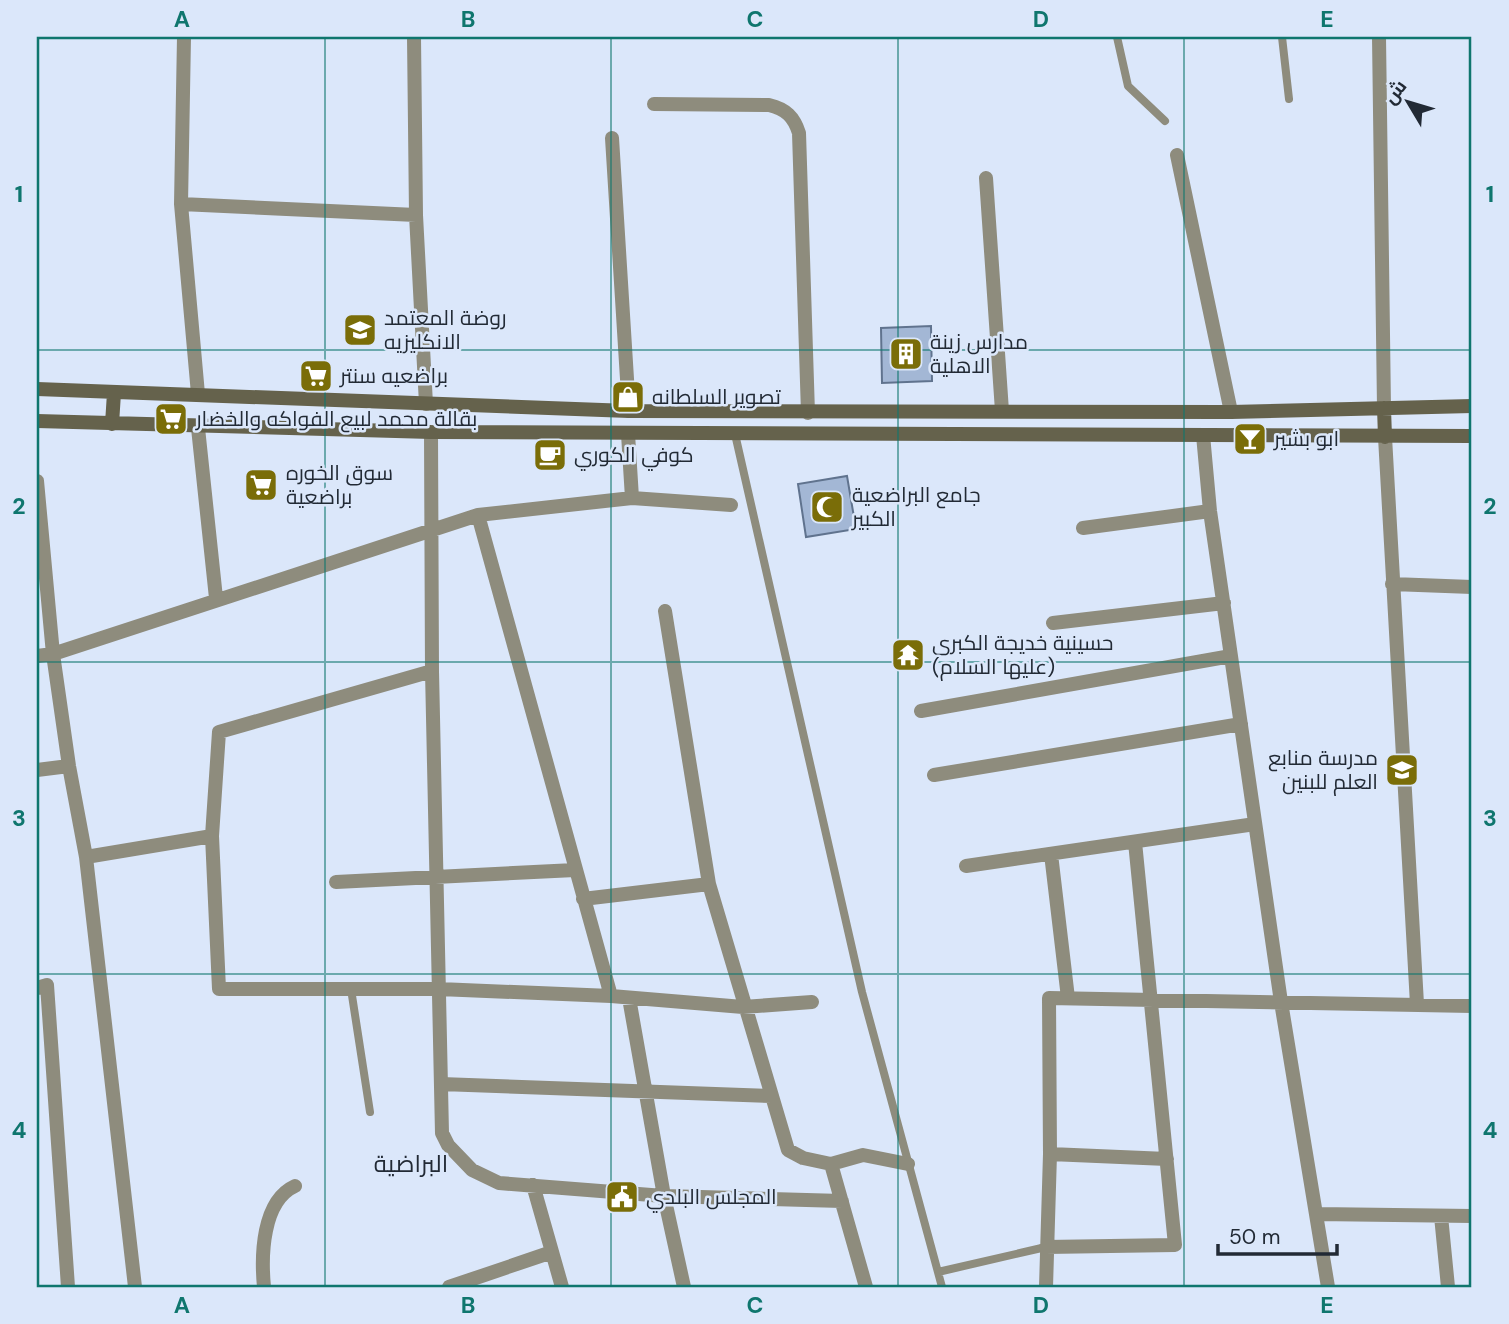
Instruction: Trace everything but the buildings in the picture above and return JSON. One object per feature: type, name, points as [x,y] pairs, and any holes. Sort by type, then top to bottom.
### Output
[{"type":"main road","points":[[37,388],[629,411],[808,414],[1231,412],[1472,406]]},
{"type":"main road","points":[[112,424],[114,393]]},
{"type":"main road","points":[[1384,408],[1385,437]]},
{"type":"main road","points":[[37,421],[198,428],[431,432],[1472,436]]},
{"type":"street","points":[[184,37],[181,204],[198,394]]},
{"type":"street","points":[[414,37],[416,215],[426,404]]},
{"type":"street","points":[[1378,37],[1384,408]]},
{"type":"street","points":[[654,104],[769,105],[780,107],[796,123],[799,133],[808,414]]},
{"type":"street","points":[[612,138],[629,411]]},
{"type":"street","points":[[1177,155],[1231,412]]},
{"type":"street","points":[[986,178],[1002,411]]},
{"type":"street","points":[[181,204],[416,215]]},
{"type":"street","points":[[198,428],[216,598]]},
{"type":"street","points":[[431,432],[432,671],[442,1133],[456,1156],[484,1178],[499,1183],[663,1196],[842,1201]]},
{"type":"street","points":[[628,434],[632,498]]},
{"type":"street","points":[[1203,435],[1210,511],[1281,1002],[1328,1287]]},
{"type":"street","points":[[1385,437],[1417,1004]]},
{"type":"street","points":[[37,481],[53,654],[68,766],[86,857],[135,1287]]},
{"type":"street","points":[[37,656],[53,654],[216,598],[478,515],[632,498],[731,505]]},
{"type":"street","points":[[1083,528],[1210,511]]},
{"type":"street","points":[[478,515],[611,996]]},
{"type":"street","points":[[1392,584],[1472,587]]},
{"type":"street","points":[[1053,623],[1224,603]]},
{"type":"street","points":[[665,611],[709,884],[743,1007],[789,1150],[803,1158],[831,1164],[863,1155],[908,1164]]},
{"type":"street","points":[[921,711],[1231,656]]},
{"type":"street","points":[[432,671],[219,732],[212,836],[219,989],[439,989],[611,996],[743,1007],[812,1002]]},
{"type":"street","points":[[934,775],[1241,724]]},
{"type":"street","points":[[37,770],[68,766]]},
{"type":"street","points":[[966,866],[1255,824]]},
{"type":"street","points":[[86,857],[212,836]]},
{"type":"street","points":[[1046,1247],[1175,1245],[1148,999],[1135,842]]},
{"type":"street","points":[[1051,855],[1068,998]]},
{"type":"street","points":[[336,882],[575,870]]},
{"type":"street","points":[[583,899],[709,884]]},
{"type":"street","points":[[37,988],[47,985],[68,1287]]},
{"type":"street","points":[[629,998],[663,1196],[684,1287]]},
{"type":"street","points":[[1046,1287],[1050,1154],[1049,998],[1472,1006]]},
{"type":"street","points":[[441,1084],[772,1096]]},
{"type":"street","points":[[1050,1154],[1167,1160]]},
{"type":"street","points":[[831,1164],[866,1287]]},
{"type":"street","points":[[533,1185],[562,1287]]},
{"type":"street","points":[[264,1287],[263,1263],[271,1213],[278,1198],[295,1186]]},
{"type":"street","points":[[1317,1214],[1472,1216]]},
{"type":"street","points":[[1441,1216],[1448,1287]]},
{"type":"street","points":[[449,1287],[552,1252]]},
{"type":"lane","points":[[1117,37],[1128,86],[1165,121]]},
{"type":"lane","points":[[1282,37],[1289,99]]},
{"type":"lane","points":[[735,434],[862,992],[942,1287]]},
{"type":"lane","points":[[351,989],[370,1112]]},
{"type":"lane","points":[[937,1272],[1046,1247]]},
{"type":"place","name":"روضة المعتمد الانكليزيه","points":[[360,330]]},
{"type":"place","name":"مدارس زينة الاهلية","points":[[906,354]]},
{"type":"place","name":"براضعيه سنتر","points":[[316,376]]},
{"type":"place","name":"تصوير السلطانه","points":[[628,397]]},
{"type":"place","name":"بقالة محمد لبيع الفواكه والخضار","points":[[171,419]]},
{"type":"place","name":"ابو بشير","points":[[1250,439]]},
{"type":"place","name":"كوفي الكوري","points":[[550,455]]},
{"type":"place","name":"سوق الخوره براضعية","points":[[261,485]]},
{"type":"place","name":"جامع البراضعية الكبير","points":[[827,507]]},
{"type":"place","name":"حسينية خديجة الكبرى (عليها السلام)","points":[[908,655]]},
{"type":"place","name":"مدرسة منابع العلم للبنين","points":[[1402,770]]},
{"type":"place","name":"المجلس البلدي","points":[[622,1197]]},
{"type":"district","name":"البراضية","points":[[411,1164]]}]
